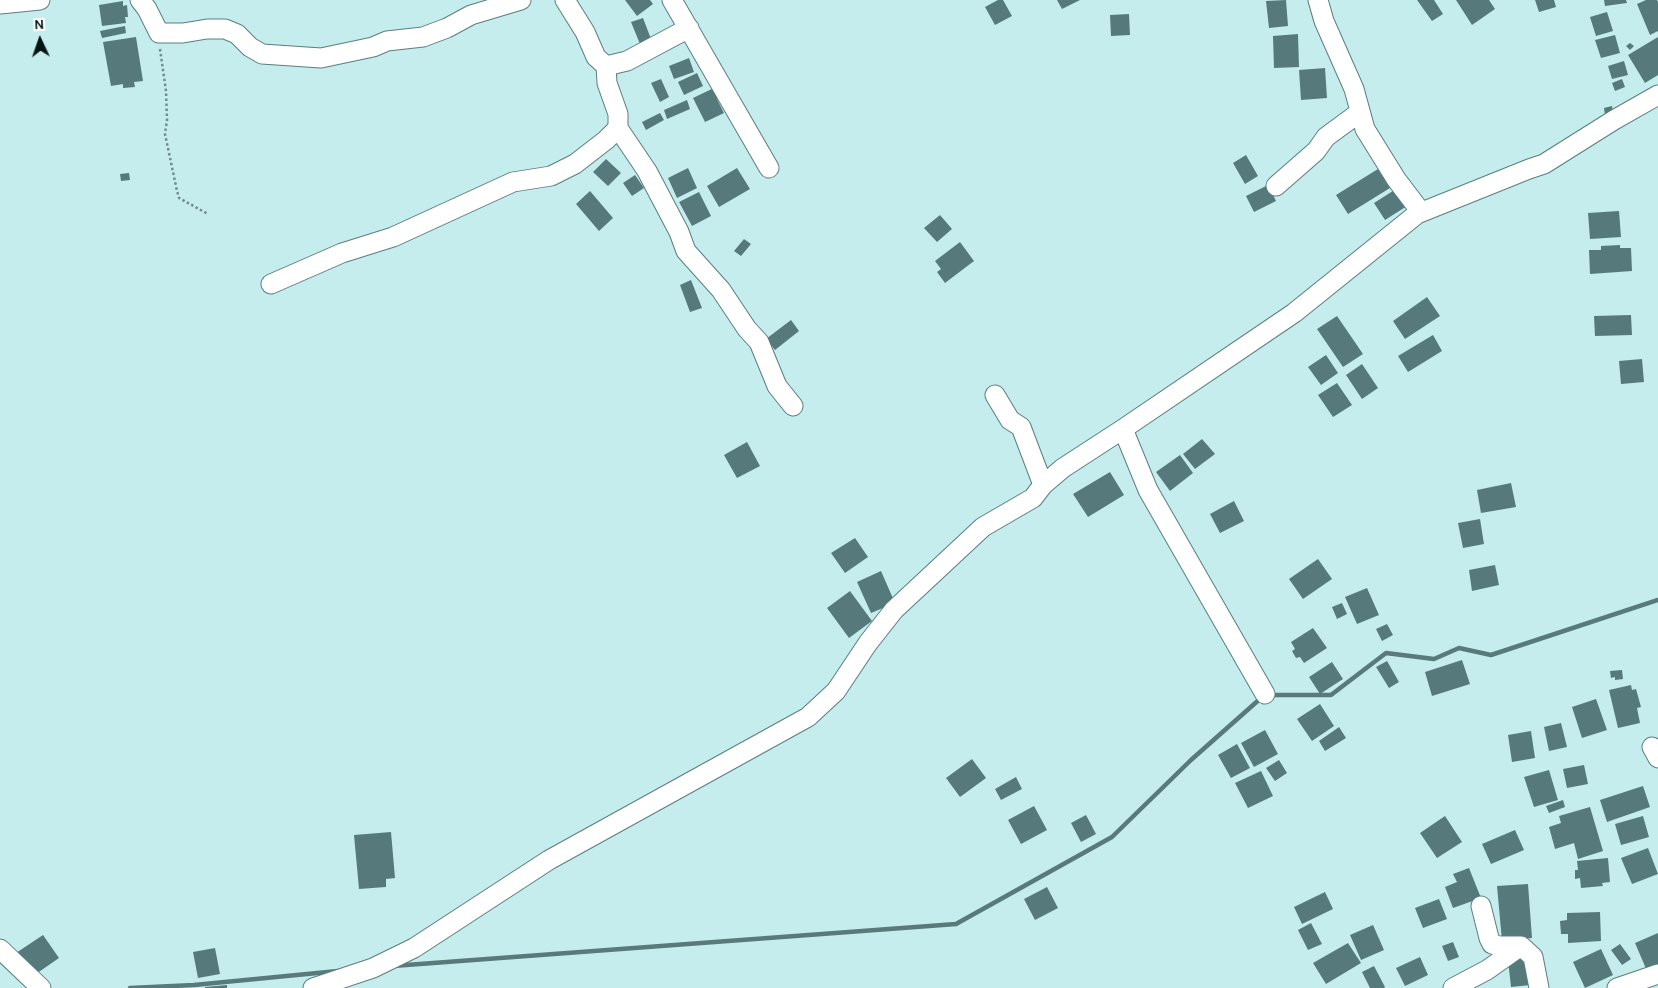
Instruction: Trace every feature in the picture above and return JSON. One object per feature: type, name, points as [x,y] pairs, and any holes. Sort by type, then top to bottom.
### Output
[{"type":"street","points":[[0,4],[40,0]]},
{"type":"street","points":[[140,0],[147,9],[159,33],[225,29],[237,34],[250,47],[262,54],[322,58],[374,47],[387,41],[423,37],[447,28],[471,15],[520,0]]},
{"type":"street","points":[[565,0],[570,5],[585,32],[596,57],[606,66],[608,83],[618,114],[618,128],[647,171],[679,232],[686,251],[721,290],[746,329],[759,342],[777,386],[793,406]]},
{"type":"street","points":[[672,0],[770,168]]},
{"type":"street","points":[[1318,0],[1324,21],[1354,89],[1365,129],[1396,179],[1422,212]]},
{"type":"street","points":[[606,66],[627,61],[689,28]]},
{"type":"street","points":[[313,988],[373,968],[414,948],[550,860],[808,717],[836,691],[868,643],[894,610],[983,527],[1033,498],[1043,485],[1090,448],[1123,429],[1294,313],[1422,212],[1549,162],[1574,144],[1658,95]]},
{"type":"street","points":[[1276,186],[1316,151],[1326,136],[1360,112]]},
{"type":"street","points":[[271,284],[342,253],[393,237],[513,182],[551,176],[575,164],[618,128]]},
{"type":"street","points":[[995,395],[1010,420],[1021,427],[1043,485]]},
{"type":"street","points":[[1123,429],[1148,490],[1265,694]]},
{"type":"street","points":[[1480,906],[1492,944],[1499,946],[1521,946],[1533,957],[1539,988]]},
{"type":"street","points":[[1453,988],[1487,970],[1521,946]]},
{"type":"street","points":[[0,949],[40,988]]},
{"type":"street","points":[[1617,988],[1658,974]]},
{"type":"path","points":[[159,33],[160,60],[166,91],[167,120],[165,134],[173,176],[179,198],[208,214]]},
{"type":"building","points":[[625,0],[650,0],[653,4],[637,16]]},
{"type":"building","points":[[998,0],[1003,0],[1012,16],[995,25],[985,7]]},
{"type":"building","points":[[1057,0],[1080,0],[1062,9]]},
{"type":"building","points":[[1286,0],[1288,26],[1269,28],[1266,1]]},
{"type":"building","points":[[1417,0],[1434,0],[1443,14],[1432,21]]},
{"type":"building","points":[[1456,0],[1489,0],[1495,9],[1472,25]]},
{"type":"building","points":[[1535,0],[1554,0],[1556,7],[1539,12]]},
{"type":"building","points":[[1604,0],[1626,0],[1627,3],[1605,6]]},
{"type":"building","points":[[1646,0],[1657,0],[1658,2],[1658,31],[1650,35],[1637,4]]},
{"type":"building","points":[[123,1],[123,6],[127,5],[128,17],[125,17],[126,23],[102,26],[99,5]]},
{"type":"building","points":[[1607,12],[1613,31],[1596,36],[1590,17]]},
{"type":"building","points":[[1129,14],[1130,35],[1111,36],[1110,15]]},
{"type":"building","points":[[643,18],[651,39],[640,44],[631,22]]},
{"type":"building","points":[[125,26],[126,33],[102,38],[100,31]]},
{"type":"building","points":[[1298,34],[1299,67],[1274,68],[1273,36]]},
{"type":"building","points":[[1615,35],[1620,53],[1601,58],[1595,40]]},
{"type":"building","points":[[136,37],[143,81],[134,82],[135,87],[123,88],[123,84],[111,86],[103,42]]},
{"type":"building","points":[[1658,37],[1658,75],[1645,83],[1628,55]]},
{"type":"building","points":[[1630,43],[1634,46],[1630,50],[1626,46]]},
{"type":"building","points":[[689,58],[694,72],[674,79],[669,66]]},
{"type":"building","points":[[1624,61],[1628,75],[1612,79],[1608,66]]},
{"type":"building","points":[[1325,68],[1327,98],[1301,100],[1299,70]]},
{"type":"building","points":[[697,73],[703,86],[684,95],[678,82]]},
{"type":"building","points":[[661,79],[669,97],[660,102],[651,83]]},
{"type":"building","points":[[1622,79],[1625,87],[1615,91],[1612,83]]},
{"type":"building","points":[[716,87],[721,97],[717,99],[724,113],[705,122],[693,98]]},
{"type":"building","points":[[687,100],[690,109],[667,119],[664,110]]},
{"type":"building","points":[[1612,106],[1613,114],[1605,115],[1604,108]]},
{"type":"building","points":[[660,113],[664,120],[646,130],[642,122]]},
{"type":"building","points":[[1246,155],[1258,176],[1245,184],[1233,163]]},
{"type":"building","points":[[606,159],[621,173],[608,186],[593,172]]},
{"type":"building","points":[[688,168],[697,188],[677,198],[668,178]]},
{"type":"building","points":[[737,168],[750,189],[719,207],[707,186]]},
{"type":"building","points":[[1378,169],[1390,188],[1348,214],[1336,195]]},
{"type":"building","points":[[129,173],[130,180],[121,181],[120,174]]},
{"type":"building","points":[[635,175],[644,188],[632,196],[623,183]]},
{"type":"building","points":[[1268,185],[1276,201],[1254,212],[1246,196]]},
{"type":"building","points":[[1396,189],[1407,206],[1385,220],[1374,203]]},
{"type":"building","points":[[590,191],[613,218],[599,231],[576,204]]},
{"type":"building","points":[[699,192],[711,216],[692,226],[679,202]]},
{"type":"building","points":[[1619,211],[1621,237],[1590,239],[1588,213]]},
{"type":"building","points":[[940,215],[952,229],[937,242],[924,228]]},
{"type":"building","points":[[744,239],[751,244],[741,256],[734,251]]},
{"type":"building","points":[[960,242],[974,261],[945,283],[937,272],[941,269],[935,261]]},
{"type":"building","points":[[1620,245],[1620,248],[1631,248],[1632,271],[1590,274],[1589,250],[1601,250],[1601,246]]},
{"type":"building","points":[[691,280],[702,308],[690,312],[680,285]]},
{"type":"building","points":[[1427,297],[1440,316],[1405,339],[1393,321]]},
{"type":"building","points":[[1631,315],[1632,335],[1595,336],[1594,316]]},
{"type":"building","points":[[1337,316],[1363,354],[1343,367],[1317,329]]},
{"type":"building","points":[[791,320],[799,331],[775,350],[766,339]]},
{"type":"building","points":[[1433,335],[1442,351],[1408,372],[1398,356]]},
{"type":"building","points":[[1326,355],[1338,373],[1321,385],[1308,367]]},
{"type":"building","points":[[1642,359],[1644,382],[1621,384],[1619,361]]},
{"type":"building","points":[[1362,364],[1378,388],[1362,399],[1346,375]]},
{"type":"building","points":[[1337,383],[1352,405],[1333,417],[1318,395]]},
{"type":"building","points":[[1202,439],[1215,454],[1195,469],[1183,454]]},
{"type":"building","points":[[747,442],[760,466],[737,478],[724,455]]},
{"type":"building","points":[[1180,455],[1193,473],[1170,491],[1156,472]]},
{"type":"building","points":[[1110,472],[1124,495],[1088,517],[1073,494]]},
{"type":"building","points":[[1511,483],[1516,507],[1481,513],[1477,490]]},
{"type":"building","points":[[1234,501],[1244,521],[1220,533],[1210,514]]},
{"type":"building","points":[[1480,519],[1484,544],[1463,548],[1458,523]]},
{"type":"building","points":[[855,538],[868,557],[845,573],[831,553]]},
{"type":"building","points":[[1318,559],[1332,579],[1303,599],[1289,579]]},
{"type":"building","points":[[1495,565],[1499,585],[1472,591],[1469,570]]},
{"type":"building","points":[[881,571],[895,603],[871,613],[857,582]]},
{"type":"building","points":[[1367,588],[1379,615],[1357,624],[1345,597]]},
{"type":"building","points":[[850,591],[872,621],[849,638],[827,608]]},
{"type":"building","points":[[1342,603],[1347,614],[1337,619],[1332,607]]},
{"type":"building","points":[[1387,624],[1393,635],[1382,641],[1376,629]]},
{"type":"building","points":[[1313,628],[1327,648],[1304,663],[1300,657],[1296,658],[1292,651],[1295,649],[1291,642]]},
{"type":"building","points":[[1462,660],[1470,684],[1432,696],[1425,672]]},
{"type":"building","points":[[1387,661],[1399,682],[1389,688],[1376,667]]},
{"type":"building","points":[[1332,662],[1343,679],[1320,694],[1309,677]]},
{"type":"building","points":[[1622,670],[1623,679],[1615,680],[1615,677],[1611,678],[1610,671]]},
{"type":"building","points":[[1631,685],[1632,690],[1636,689],[1641,707],[1637,708],[1640,723],[1618,728],[1609,690]]},
{"type":"building","points":[[1596,699],[1607,730],[1582,738],[1572,707]]},
{"type":"building","points":[[1320,704],[1334,726],[1312,741],[1297,719]]},
{"type":"building","points":[[1561,723],[1567,747],[1549,751],[1544,727]]},
{"type":"building","points":[[1339,727],[1346,738],[1325,751],[1319,741]]},
{"type":"building","points":[[1265,730],[1278,754],[1254,767],[1241,743]]},
{"type":"building","points":[[1531,731],[1535,758],[1512,762],[1508,735]]},
{"type":"building","points":[[1237,744],[1250,768],[1231,778],[1218,755]]},
{"type":"building","points":[[972,759],[986,778],[960,797],[946,778]]},
{"type":"building","points":[[1279,760],[1287,773],[1275,781],[1266,768]]},
{"type":"building","points":[[1584,765],[1588,784],[1567,788],[1563,769]]},
{"type":"building","points":[[1549,770],[1558,800],[1534,807],[1524,777]]},
{"type":"building","points":[[1261,771],[1273,796],[1248,808],[1235,783]]},
{"type":"building","points":[[1016,777],[1022,789],[1001,800],[995,789]]},
{"type":"building","points":[[1643,786],[1650,807],[1607,822],[1600,800]]},
{"type":"building","points":[[1563,800],[1565,807],[1549,813],[1546,806]]},
{"type":"building","points":[[1034,806],[1047,830],[1021,844],[1008,820]]},
{"type":"building","points":[[1590,807],[1603,851],[1578,859],[1574,843],[1555,849],[1549,827],[1561,823],[1559,816]]},
{"type":"building","points":[[1086,815],[1096,834],[1081,842],[1071,823]]},
{"type":"building","points":[[1445,816],[1462,842],[1437,858],[1420,833]]},
{"type":"building","points":[[1643,816],[1649,837],[1621,845],[1615,824]]},
{"type":"building","points":[[1515,830],[1524,850],[1491,864],[1482,844]]},
{"type":"building","points":[[391,832],[395,878],[386,879],[386,887],[359,889],[354,835]]},
{"type":"building","points":[[1648,848],[1658,874],[1632,884],[1621,858]]},
{"type":"building","points":[[1608,858],[1610,882],[1602,883],[1603,886],[1581,888],[1580,878],[1575,879],[1575,870],[1578,870],[1577,861]]},
{"type":"building","points":[[1469,868],[1481,898],[1453,908],[1445,887],[1457,882],[1453,874]]},
{"type":"building","points":[[1528,884],[1532,938],[1502,941],[1497,886]]},
{"type":"building","points":[[1047,887],[1058,908],[1035,920],[1024,899]]},
{"type":"building","points":[[1325,892],[1333,909],[1302,924],[1294,907]]},
{"type":"building","points":[[1439,899],[1447,919],[1423,928],[1415,908]]},
{"type":"building","points":[[1600,912],[1601,941],[1568,943],[1568,934],[1561,934],[1560,921],[1567,920],[1567,913]]},
{"type":"building","points":[[1311,923],[1322,944],[1308,950],[1298,930]]},
{"type":"building","points":[[1373,925],[1384,950],[1361,960],[1350,935]]},
{"type":"building","points":[[1658,933],[1658,966],[1647,971],[1635,943]]},
{"type":"building","points":[[43,935],[59,958],[33,976],[16,953]]},
{"type":"building","points":[[1453,942],[1459,957],[1448,961],[1442,946]]},
{"type":"building","points":[[1348,943],[1361,963],[1326,984],[1313,963]]},
{"type":"building","points":[[1620,944],[1631,959],[1622,965],[1611,950]]},
{"type":"building","points":[[215,948],[220,974],[198,978],[193,952]]},
{"type":"building","points":[[1601,949],[1613,975],[1585,988],[1573,962]]},
{"type":"building","points":[[1420,957],[1428,975],[1405,986],[1396,968]]},
{"type":"building","points":[[1527,957],[1531,985],[1511,987],[1508,960]]},
{"type":"building","points":[[1374,966],[1384,988],[1370,988],[1362,972]]},
{"type":"building","points":[[227,985],[227,988],[205,988],[205,987]]},
{"type":"waterway","points":[[1270,695],[1331,695],[1386,653],[1434,659],[1459,648],[1491,655],[1658,600]]},
{"type":"waterway","points":[[393,966],[956,924],[1112,837],[1191,760],[1261,698]]},
{"type":"waterway","points":[[130,988],[194,985],[338,971]]}]
